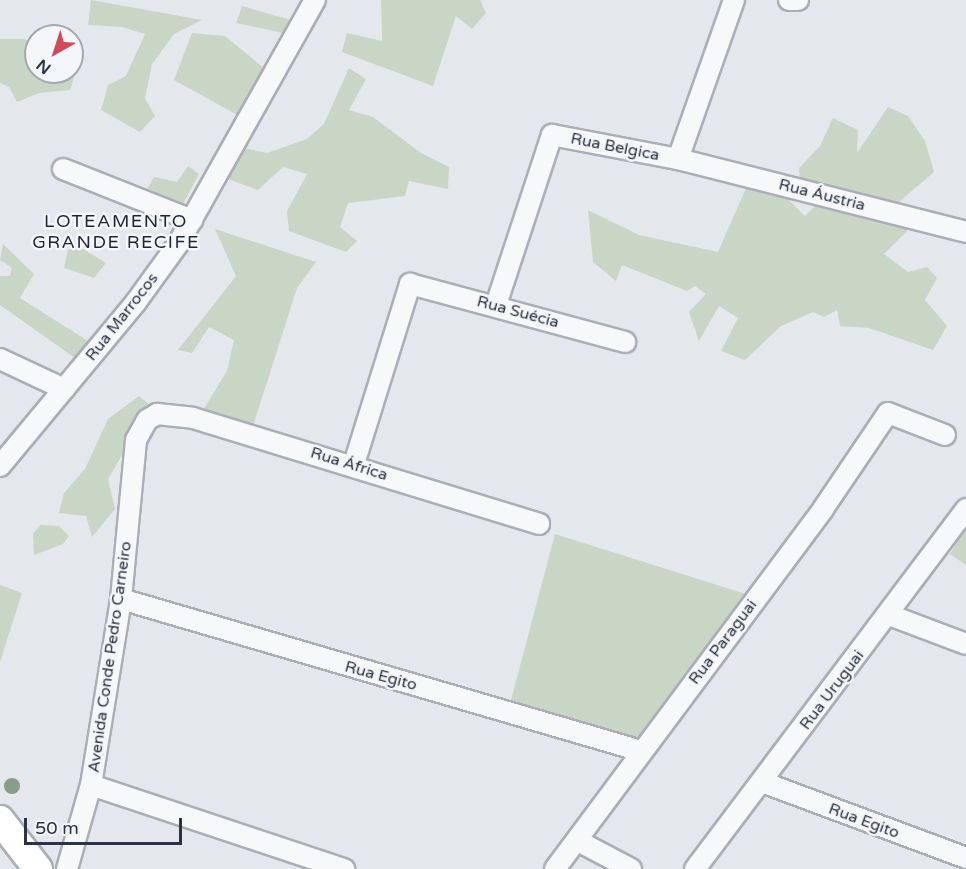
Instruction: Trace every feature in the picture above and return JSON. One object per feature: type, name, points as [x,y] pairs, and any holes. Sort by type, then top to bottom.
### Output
[{"type":"main road","points":[[0,820],[38,869]]},
{"type":"street","name":"Rua Marrocos","points":[[0,466],[136,302],[192,220],[315,0]]},
{"type":"street","points":[[678,159],[734,0]]},
{"type":"street","name":"Rua Belgica","points":[[496,305],[552,135],[678,159]]},
{"type":"street","name":"Rua Áustria","points":[[678,159],[966,232]]},
{"type":"street","points":[[63,169],[192,220]]},
{"type":"street","name":"Rua Suécia","points":[[354,464],[410,285],[496,305],[625,342]]},
{"type":"street","points":[[0,359],[64,389]]},
{"type":"street","name":"Rua Paraguai","points":[[555,869],[824,509],[888,413],[945,435]]},
{"type":"street","name":"Rua África","points":[[157,414],[193,418],[354,464],[539,524]]},
{"type":"street","name":"Avenida Conde Pedro Carneiro","points":[[67,869],[92,785],[121,599],[136,440],[141,428],[157,414]]},
{"type":"street","name":"Rua Uruguai","points":[[694,869],[889,615],[966,509]]},
{"type":"street","name":"Rua Egito","points":[[121,599],[641,751]]},
{"type":"street","points":[[889,615],[966,644]]},
{"type":"street","name":"Rua Egito","points":[[762,782],[966,858]]},
{"type":"street","points":[[92,785],[344,869]]},
{"type":"street","points":[[578,841],[631,869]]},
{"type":"green space","points":[[91,0],[202,20],[174,34],[152,64],[145,98],[155,116],[140,132],[101,110],[108,85],[126,76],[145,34],[122,27],[88,25]]},
{"type":"green space","points":[[381,0],[480,0],[486,13],[472,29],[456,16],[433,86],[342,52],[347,33],[382,41]]},
{"type":"green space","points":[[242,6],[291,20],[283,33],[236,23]]},
{"type":"green space","points":[[192,33],[225,36],[265,69],[241,117],[174,80]]},
{"type":"green space","points":[[0,39],[24,39],[24,84],[72,84],[70,90],[39,93],[17,102],[9,87],[0,83]]},
{"type":"green space","points":[[349,68],[366,79],[349,110],[373,117],[421,153],[449,167],[448,189],[409,181],[405,196],[348,203],[340,227],[357,241],[346,252],[289,231],[287,211],[307,174],[283,167],[258,190],[228,179],[244,148],[267,153],[307,139],[324,124]]},
{"type":"green space","points":[[888,107],[908,116],[925,141],[934,172],[893,207],[800,182],[799,168],[820,146],[833,118],[858,130],[857,153]]},
{"type":"green space","points":[[188,166],[199,174],[182,206],[146,191],[154,177],[177,182]]},
{"type":"green space","points":[[751,177],[785,196],[805,216],[821,200],[900,220],[908,230],[884,254],[908,272],[927,267],[937,278],[925,300],[947,326],[933,350],[869,328],[840,326],[837,310],[824,317],[813,312],[781,326],[745,360],[721,351],[738,318],[719,306],[699,341],[689,312],[706,294],[695,286],[687,291],[622,265],[616,281],[593,262],[588,210],[639,235],[718,252]]},
{"type":"green space","points":[[215,229],[316,262],[297,288],[252,429],[200,415],[227,371],[234,340],[209,327],[192,353],[178,350],[236,276]]},
{"type":"green space","points":[[3,244],[34,274],[20,298],[91,343],[75,358],[0,305],[0,276],[10,276],[12,268],[0,260]]},
{"type":"green space","points":[[80,247],[106,263],[94,278],[64,268],[68,250]]},
{"type":"green space","points":[[139,396],[151,406],[108,479],[115,509],[92,537],[86,516],[59,513],[64,493],[85,469],[108,419]]},
{"type":"green space","points":[[40,525],[59,526],[69,536],[63,544],[34,555],[33,534]]},
{"type":"green space","points":[[966,528],[966,565],[950,554]]},
{"type":"green space","points":[[555,534],[752,596],[636,743],[511,700]]},
{"type":"green space","points":[[0,585],[22,593],[0,662]]},
{"type":"district","name":"LOTEAMENTO GRANDE RECIFE","points":[[116,232]]}]
